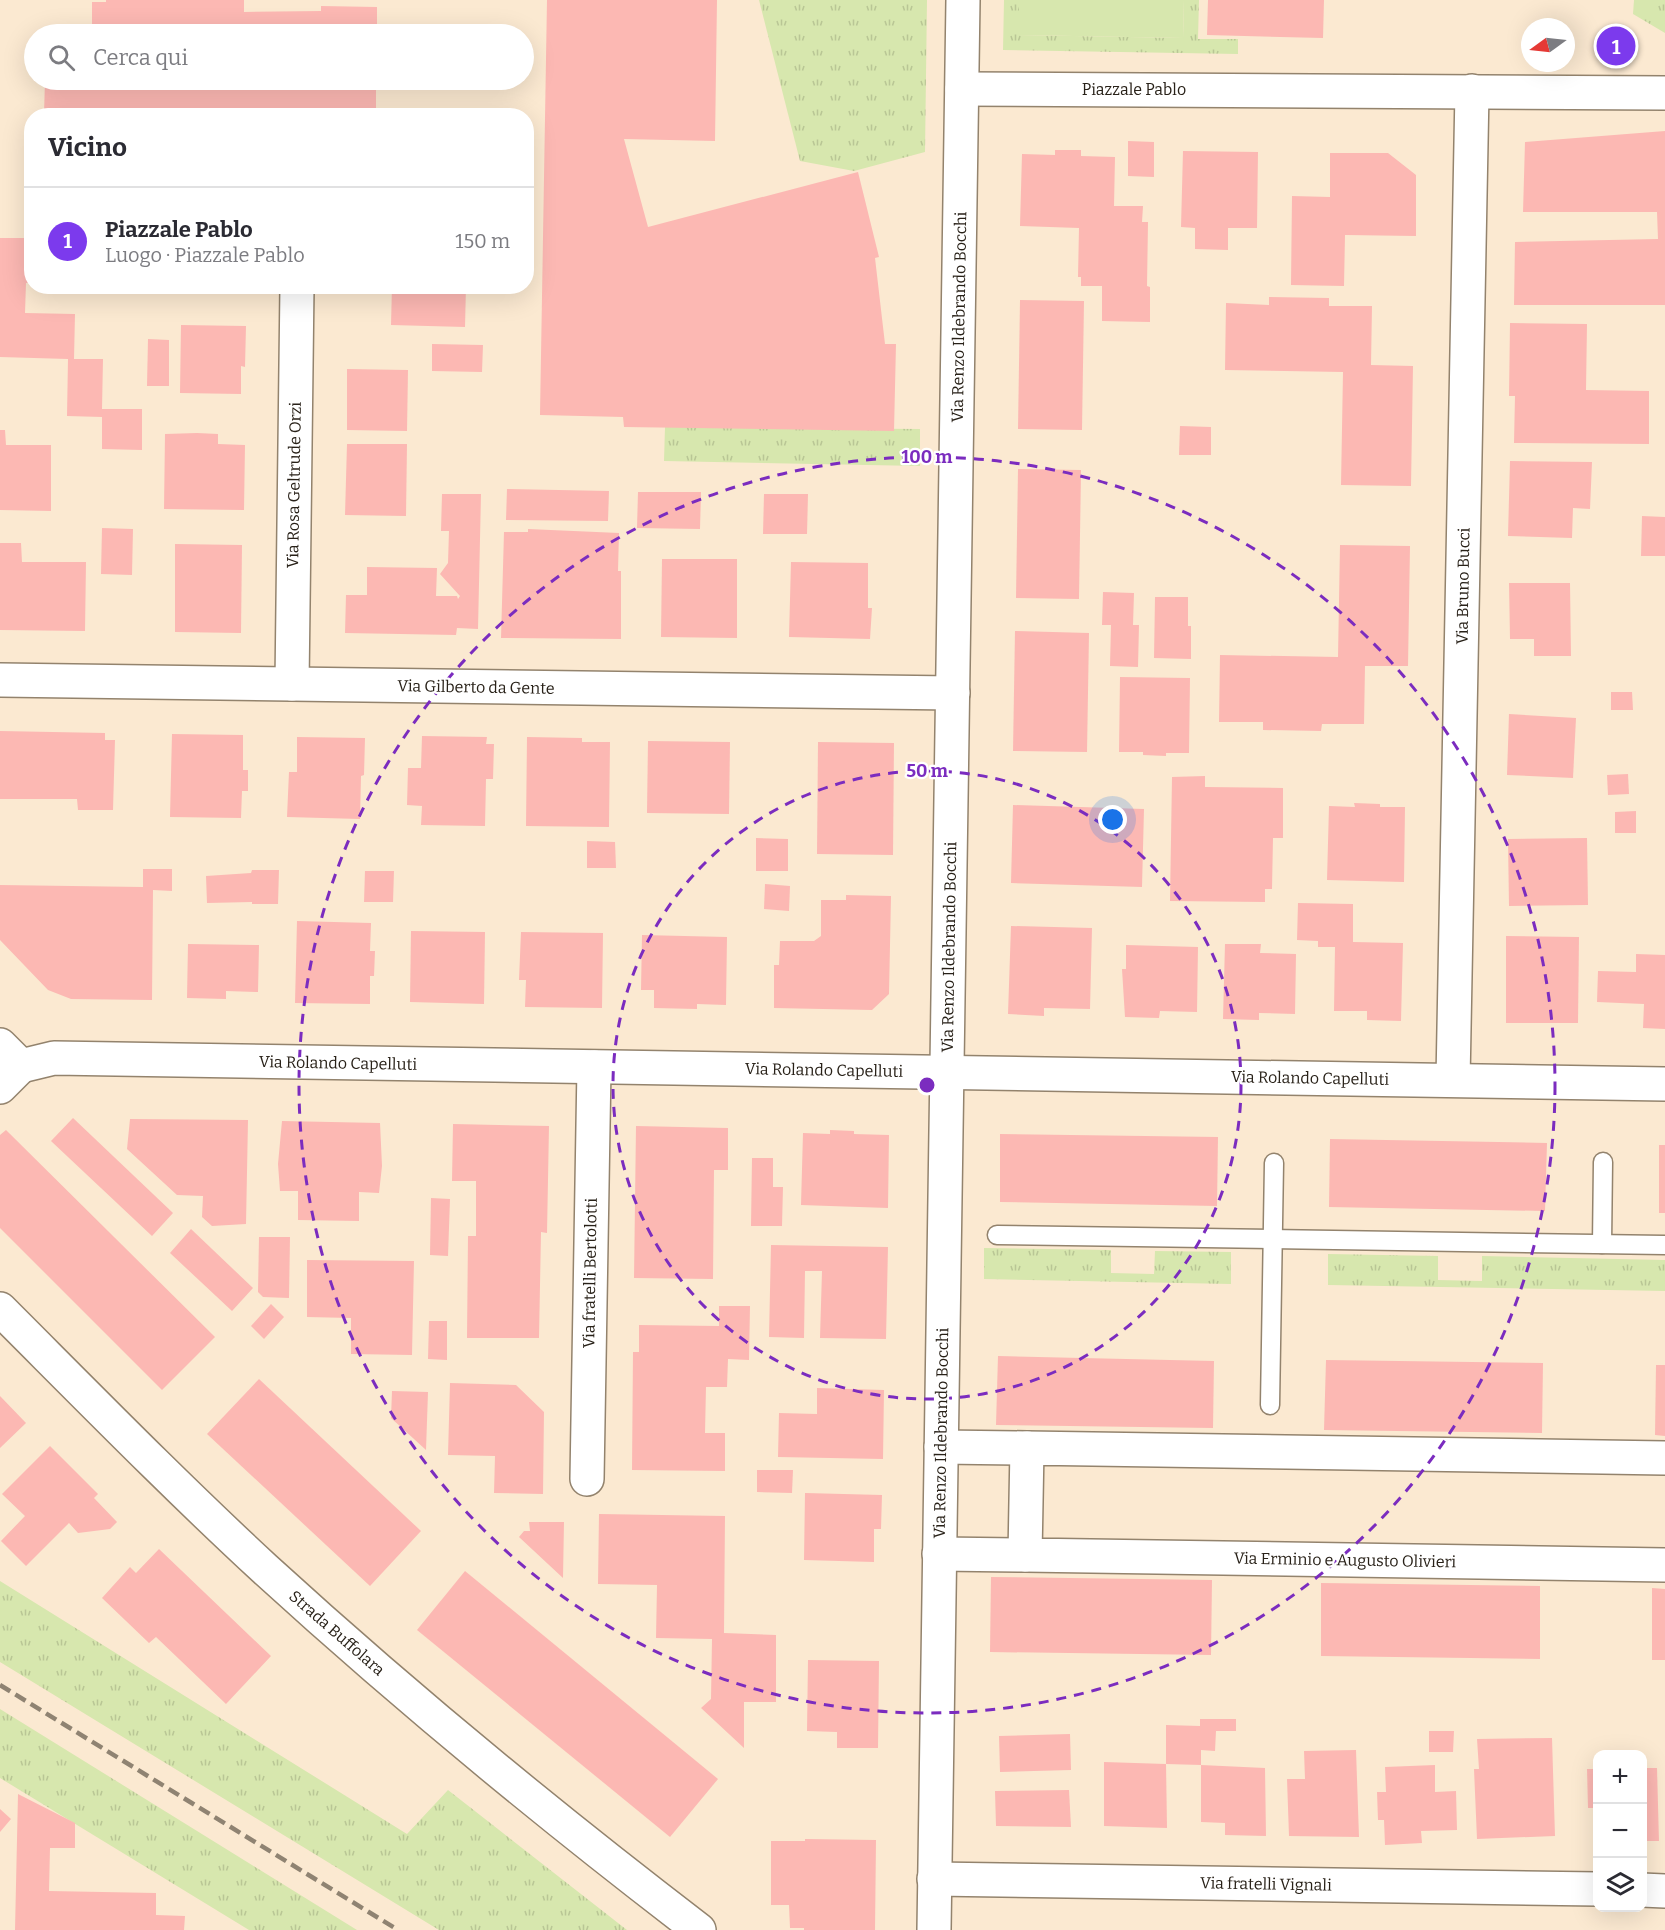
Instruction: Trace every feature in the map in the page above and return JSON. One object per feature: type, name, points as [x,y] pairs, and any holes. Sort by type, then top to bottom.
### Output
[{"type":"street","name":"Via Renzo Ildebrando Bocchi","points":[[934,1930],[963,0]]},
{"type":"street","name":"Piazzale Pablo","points":[[962,88],[1665,93]]},
{"type":"street","name":"Via Bruno Bucci","points":[[1453,1080],[1472,91]]},
{"type":"street","name":"Via Rosa Geltrude Orzi","points":[[292,684],[297,294]]},
{"type":"street","name":"Via Gilberto da Gente","points":[[0,680],[953,693]]},
{"type":"street","name":"Via Rolando Capelluti","points":[[7,1066],[54,1058],[1665,1084]]},
{"type":"street","name":"Via fratelli Bertolotti","points":[[587,1479],[594,1067]]},
{"type":"street","name":"Strada Buffolara","points":[[0,1309],[200,1508],[333,1630],[524,1792],[699,1930]]},
{"type":"street","points":[[941,1447],[1665,1458]]},
{"type":"street","points":[[1025,1555],[1027,1448]]},
{"type":"street","name":"Via Erminio e Augusto Olivieri","points":[[939,1554],[1665,1565]]},
{"type":"street","name":"Via fratelli Vignali","points":[[934,1879],[1593,1889]]},
{"type":"street","points":[[1647,1890],[1665,1891]]},
{"type":"lane","points":[[1602,1244],[1603,1162]]},
{"type":"lane","points":[[1270,1406],[1274,1163]]},
{"type":"lane","points":[[997,1235],[1665,1245]]},
{"type":"green space","points":[[759,0],[927,0],[925,152],[854,171],[800,161]]},
{"type":"green space","points":[[1004,0],[1019,0],[1019,35],[1183,38],[1184,0],[1199,0],[1198,39],[1238,39],[1238,54],[1003,50]]},
{"type":"green space","points":[[1019,0],[1184,0],[1183,38],[1019,35]]},
{"type":"green space","points":[[1634,0],[1665,0],[1665,33],[1633,14]]},
{"type":"green space","points":[[665,427],[920,429],[920,466],[664,461]]},
{"type":"green space","points":[[984,1248],[1111,1250],[1111,1273],[1154,1274],[1155,1251],[1231,1252],[1231,1284],[984,1279]]},
{"type":"green space","points":[[1328,1254],[1438,1256],[1438,1280],[1482,1281],[1482,1256],[1665,1260],[1665,1291],[1328,1285]]},
{"type":"green space","points":[[0,1581],[407,1834],[448,1790],[627,1930],[439,1930],[0,1662]]},
{"type":"green space","points":[[0,1709],[357,1930],[249,1930],[0,1778]]},
{"type":"building","points":[[106,0],[244,0],[244,12],[321,11],[321,6],[377,7],[377,24],[92,24],[92,2],[106,2]]},
{"type":"building","points":[[547,0],[717,0],[715,141],[624,139],[648,227],[858,172],[879,257],[875,258],[885,344],[896,344],[894,431],[624,427],[623,417],[540,415]]},
{"type":"building","points":[[1208,0],[1324,0],[1323,38],[1207,35]]},
{"type":"building","points":[[45,90],[376,90],[376,108],[44,108]]},
{"type":"building","points":[[1665,131],[1665,305],[1514,305],[1515,242],[1658,239],[1657,212],[1523,212],[1525,142]]},
{"type":"building","points":[[1128,141],[1154,142],[1154,177],[1128,176]]},
{"type":"building","points":[[1055,150],[1081,150],[1081,156],[1115,157],[1114,206],[1143,206],[1142,222],[1148,222],[1147,286],[1150,287],[1150,322],[1102,321],[1102,286],[1081,286],[1081,277],[1078,277],[1079,228],[1020,226],[1022,154],[1055,155]]},
{"type":"building","points":[[1183,151],[1258,152],[1257,228],[1228,228],[1228,250],[1195,249],[1195,228],[1181,227]]},
{"type":"building","points":[[1330,153],[1388,153],[1416,175],[1416,236],[1345,235],[1344,286],[1291,285],[1292,196],[1330,197]]},
{"type":"building","points":[[0,238],[24,238],[25,313],[75,314],[74,359],[103,359],[102,409],[142,409],[142,450],[102,449],[102,417],[67,416],[68,359],[0,357]]},
{"type":"building","points":[[392,294],[466,294],[465,327],[391,325]]},
{"type":"building","points":[[1269,297],[1329,298],[1329,306],[1372,306],[1371,365],[1413,366],[1411,486],[1341,485],[1343,372],[1225,370],[1226,303],[1269,305]]},
{"type":"building","points":[[1020,300],[1084,301],[1082,430],[1018,429]]},
{"type":"building","points":[[1510,323],[1587,324],[1586,390],[1649,391],[1649,444],[1514,443],[1515,396],[1509,396]]},
{"type":"building","points":[[181,325],[246,326],[245,367],[241,366],[241,394],[180,393]]},
{"type":"building","points":[[148,339],[169,340],[169,386],[147,386]]},
{"type":"building","points":[[432,344],[483,345],[482,372],[432,371]]},
{"type":"building","points":[[347,369],[408,370],[407,431],[347,430]]},
{"type":"building","points":[[1180,426],[1211,427],[1211,455],[1179,455]]},
{"type":"building","points":[[0,430],[5,430],[6,445],[51,445],[51,511],[0,510]]},
{"type":"building","points":[[165,434],[218,434],[218,444],[245,445],[244,510],[164,509]]},
{"type":"building","points":[[347,444],[407,444],[406,516],[345,515]]},
{"type":"building","points":[[1510,461],[1592,462],[1590,509],[1573,508],[1572,538],[1508,536]]},
{"type":"building","points":[[1018,469],[1081,470],[1079,599],[1016,598]]},
{"type":"building","points":[[507,489],[609,491],[608,521],[506,520]]},
{"type":"building","points":[[638,492],[701,492],[700,529],[637,528]]},
{"type":"building","points":[[442,494],[481,494],[478,629],[457,628],[456,635],[345,633],[346,595],[367,595],[367,567],[437,568],[436,596],[457,596],[458,599],[460,596],[440,574],[448,563],[449,531],[441,531]]},
{"type":"building","points":[[764,494],[808,494],[807,534],[763,534]]},
{"type":"building","points":[[1642,516],[1665,517],[1665,556],[1641,556]]},
{"type":"building","points":[[102,528],[133,529],[132,575],[101,574]]},
{"type":"building","points":[[528,529],[619,533],[621,639],[501,638],[504,532],[528,532]]},
{"type":"building","points":[[0,543],[21,543],[22,562],[86,562],[85,631],[0,630]]},
{"type":"building","points":[[175,544],[242,545],[241,633],[175,632]]},
{"type":"building","points":[[1340,545],[1410,546],[1408,666],[1365,666],[1364,724],[1322,724],[1321,731],[1263,730],[1263,722],[1219,722],[1220,655],[1338,657]]},
{"type":"building","points":[[662,559],[737,559],[737,638],[661,637]]},
{"type":"building","points":[[791,562],[868,563],[868,608],[872,608],[870,639],[789,637]]},
{"type":"building","points":[[1509,583],[1570,583],[1571,656],[1534,656],[1534,639],[1510,639]]},
{"type":"building","points":[[1103,592],[1134,593],[1133,625],[1139,625],[1138,667],[1110,666],[1111,625],[1102,625]]},
{"type":"building","points":[[1155,597],[1188,597],[1191,659],[1154,658]]},
{"type":"building","points":[[1015,631],[1089,633],[1087,752],[1013,751]]},
{"type":"building","points":[[1120,677],[1190,678],[1189,753],[1166,753],[1166,756],[1143,755],[1143,752],[1119,752]]},
{"type":"building","points":[[1611,692],[1632,692],[1633,710],[1611,710]]},
{"type":"building","points":[[1509,714],[1576,718],[1573,778],[1507,775]]},
{"type":"building","points":[[0,731],[105,733],[105,740],[115,740],[113,810],[78,810],[77,799],[0,799]]},
{"type":"building","points":[[172,734],[243,735],[243,770],[248,770],[248,791],[242,791],[241,818],[170,817]]},
{"type":"building","points":[[422,736],[487,737],[486,744],[494,744],[493,779],[486,779],[485,826],[421,825],[422,806],[407,805],[408,768],[421,768]]},
{"type":"building","points":[[297,737],[365,738],[360,819],[287,817],[289,772],[297,772]]},
{"type":"building","points":[[527,737],[582,738],[582,742],[610,742],[609,827],[526,826]]},
{"type":"building","points":[[648,741],[730,742],[729,814],[647,813]]},
{"type":"building","points":[[818,742],[894,743],[893,855],[817,854]]},
{"type":"building","points":[[1628,774],[1629,794],[1608,795],[1607,775]]},
{"type":"building","points":[[1205,776],[1205,787],[1283,788],[1283,838],[1273,838],[1272,889],[1265,889],[1265,902],[1170,901],[1172,777]]},
{"type":"building","points":[[1354,803],[1380,804],[1380,807],[1405,807],[1404,882],[1327,880],[1329,806],[1355,807]]},
{"type":"building","points":[[1013,805],[1144,809],[1142,887],[1011,883]]},
{"type":"building","points":[[1636,811],[1636,833],[1615,833],[1615,812]]},
{"type":"building","points":[[756,838],[788,839],[788,871],[756,871]]},
{"type":"building","points":[[1587,838],[1588,905],[1509,906],[1508,839]]},
{"type":"building","points":[[587,841],[615,842],[616,868],[587,868]]},
{"type":"building","points":[[143,869],[172,869],[172,891],[153,890],[152,1000],[71,999],[48,990],[0,940],[0,885],[143,887]]},
{"type":"building","points":[[252,870],[279,870],[278,904],[207,903],[206,876],[251,873]]},
{"type":"building","points":[[365,871],[394,871],[393,902],[364,902]]},
{"type":"building","points":[[765,884],[790,886],[789,911],[764,909]]},
{"type":"building","points":[[846,895],[891,896],[889,994],[872,1010],[774,1008],[774,965],[779,965],[780,941],[814,941],[821,936],[821,900],[846,900]]},
{"type":"building","points":[[1298,903],[1353,904],[1353,942],[1403,943],[1401,1021],[1367,1020],[1367,1011],[1334,1011],[1335,947],[1318,947],[1318,941],[1297,940]]},
{"type":"building","points":[[297,921],[371,923],[370,951],[375,951],[374,976],[370,976],[370,1004],[295,1003]]},
{"type":"building","points":[[1011,926],[1092,928],[1090,1009],[1044,1008],[1044,1016],[1008,1014]]},
{"type":"building","points":[[411,931],[485,932],[484,1004],[410,1002]]},
{"type":"building","points":[[521,932],[603,933],[602,1008],[525,1007],[526,980],[519,980]]},
{"type":"building","points":[[642,935],[727,937],[726,1005],[697,1004],[697,1009],[654,1008],[654,990],[641,990]]},
{"type":"building","points":[[1506,936],[1579,937],[1578,1023],[1506,1023]]},
{"type":"building","points":[[188,944],[259,945],[258,992],[226,991],[226,999],[187,998]]},
{"type":"building","points":[[1225,944],[1261,944],[1260,953],[1296,954],[1295,1014],[1259,1013],[1259,1020],[1223,1019]]},
{"type":"building","points":[[1126,945],[1198,947],[1197,1012],[1160,1011],[1159,1018],[1125,1017],[1122,969],[1126,969]]},
{"type":"building","points":[[1636,954],[1665,955],[1665,1029],[1643,1028],[1644,1004],[1597,1002],[1598,971],[1636,972]]},
{"type":"building","points":[[73,1118],[173,1213],[152,1236],[51,1141]]},
{"type":"building","points":[[130,1119],[248,1120],[246,1224],[212,1226],[202,1217],[203,1196],[177,1195],[127,1149]]},
{"type":"building","points":[[282,1121],[380,1123],[382,1166],[379,1193],[359,1192],[359,1221],[298,1220],[298,1191],[280,1191],[278,1164]]},
{"type":"building","points":[[453,1124],[549,1126],[547,1233],[541,1232],[539,1338],[467,1338],[468,1236],[476,1236],[476,1181],[452,1181]]},
{"type":"building","points":[[636,1126],[728,1128],[728,1170],[714,1170],[713,1279],[634,1278]]},
{"type":"building","points":[[6,1130],[215,1337],[162,1390],[0,1228],[0,1135]]},
{"type":"building","points":[[830,1130],[854,1131],[854,1134],[889,1135],[888,1208],[801,1205],[803,1133],[830,1134]]},
{"type":"building","points":[[1000,1134],[1218,1137],[1217,1206],[1000,1202]]},
{"type":"building","points":[[1330,1139],[1547,1143],[1545,1211],[1329,1207]]},
{"type":"building","points":[[1659,1145],[1665,1145],[1665,1213],[1659,1213]]},
{"type":"building","points":[[752,1158],[773,1158],[773,1187],[783,1187],[782,1226],[751,1226]]},
{"type":"building","points":[[431,1198],[450,1199],[448,1256],[430,1255]]},
{"type":"building","points":[[191,1229],[253,1288],[232,1311],[170,1253]]},
{"type":"building","points":[[259,1237],[290,1237],[289,1298],[263,1297],[258,1292]]},
{"type":"building","points":[[771,1245],[888,1247],[886,1339],[820,1338],[822,1271],[805,1271],[804,1338],[769,1337]]},
{"type":"building","points":[[307,1260],[414,1261],[412,1355],[351,1354],[351,1318],[307,1317]]},
{"type":"building","points":[[271,1304],[284,1317],[264,1339],[251,1326]]},
{"type":"building","points":[[719,1306],[750,1306],[749,1360],[728,1359],[727,1387],[706,1387],[705,1433],[725,1433],[725,1471],[632,1470],[633,1352],[639,1352],[639,1325],[719,1326]]},
{"type":"building","points":[[429,1321],[447,1321],[447,1360],[428,1359]]},
{"type":"building","points":[[998,1356],[1214,1361],[1213,1428],[996,1425]]},
{"type":"building","points":[[1326,1360],[1543,1363],[1542,1433],[1324,1430]]},
{"type":"building","points":[[1656,1365],[1665,1365],[1665,1436],[1655,1435]]},
{"type":"building","points":[[259,1379],[421,1531],[370,1586],[207,1434]]},
{"type":"building","points":[[450,1383],[516,1385],[544,1412],[543,1494],[494,1493],[495,1456],[448,1455]]},
{"type":"building","points":[[817,1388],[884,1390],[883,1459],[778,1457],[779,1413],[817,1414]]},
{"type":"building","points":[[392,1391],[428,1392],[426,1450],[391,1418]]},
{"type":"building","points":[[0,1396],[26,1423],[0,1448]]},
{"type":"building","points":[[50,1446],[98,1494],[94,1498],[117,1522],[110,1529],[78,1533],[69,1523],[26,1566],[1,1541],[25,1516],[2,1494]]},
{"type":"building","points":[[757,1470],[793,1470],[792,1493],[757,1492]]},
{"type":"building","points":[[805,1493],[882,1495],[881,1529],[874,1529],[874,1562],[804,1560]]},
{"type":"building","points":[[599,1514],[725,1516],[724,1633],[776,1635],[776,1702],[744,1702],[744,1748],[701,1708],[711,1699],[712,1639],[656,1638],[657,1585],[598,1584]]},
{"type":"building","points":[[529,1522],[564,1522],[563,1578],[519,1537],[524,1531],[530,1531]]},
{"type":"building","points":[[159,1549],[271,1656],[226,1704],[156,1637],[149,1643],[102,1598],[130,1567],[136,1573]]},
{"type":"building","points":[[465,1571],[718,1779],[670,1837],[417,1630]]},
{"type":"building","points":[[991,1577],[1212,1580],[1211,1655],[990,1652]]},
{"type":"building","points":[[1321,1583],[1540,1586],[1540,1659],[1321,1656]]},
{"type":"building","points":[[1652,1588],[1665,1589],[1665,1660],[1652,1660]]},
{"type":"building","points":[[808,1660],[879,1661],[878,1748],[837,1748],[837,1732],[807,1731]]},
{"type":"building","points":[[1200,1719],[1236,1719],[1236,1731],[1216,1731],[1215,1751],[1201,1750],[1201,1765],[1166,1764],[1166,1725],[1200,1726]]},
{"type":"building","points":[[1429,1731],[1454,1731],[1453,1752],[1429,1752]]},
{"type":"building","points":[[1070,1734],[1071,1770],[1000,1772],[999,1736]]},
{"type":"building","points":[[1552,1738],[1555,1836],[1477,1839],[1474,1769],[1479,1769],[1477,1739]]},
{"type":"building","points":[[1356,1750],[1359,1837],[1289,1836],[1287,1779],[1305,1779],[1304,1751]]},
{"type":"building","points":[[1104,1762],[1166,1764],[1167,1828],[1104,1826]]},
{"type":"building","points":[[1201,1765],[1265,1768],[1266,1836],[1225,1835],[1225,1823],[1201,1822]]},
{"type":"building","points":[[1435,1765],[1435,1792],[1456,1791],[1457,1830],[1421,1831],[1422,1843],[1385,1845],[1384,1820],[1378,1820],[1377,1792],[1386,1792],[1385,1767]]},
{"type":"building","points":[[1647,1768],[1657,1768],[1659,1841],[1647,1841]]},
{"type":"building","points":[[1587,1769],[1593,1769],[1593,1808],[1588,1808]]},
{"type":"building","points":[[1069,1790],[1071,1827],[996,1826],[995,1791]]},
{"type":"building","points":[[18,1794],[75,1823],[75,1848],[50,1848],[49,1891],[156,1893],[156,1915],[185,1916],[184,1930],[15,1930]]},
{"type":"building","points":[[0,1809],[11,1819],[0,1832]]},
{"type":"building","points":[[805,1839],[876,1840],[875,1930],[790,1928],[789,1905],[771,1905],[771,1841],[805,1841]]},
{"type":"railway","points":[[0,1685],[398,1930]]},
{"type":"place","name":"Piazzale Pablo","points":[[1616,46]]}]
